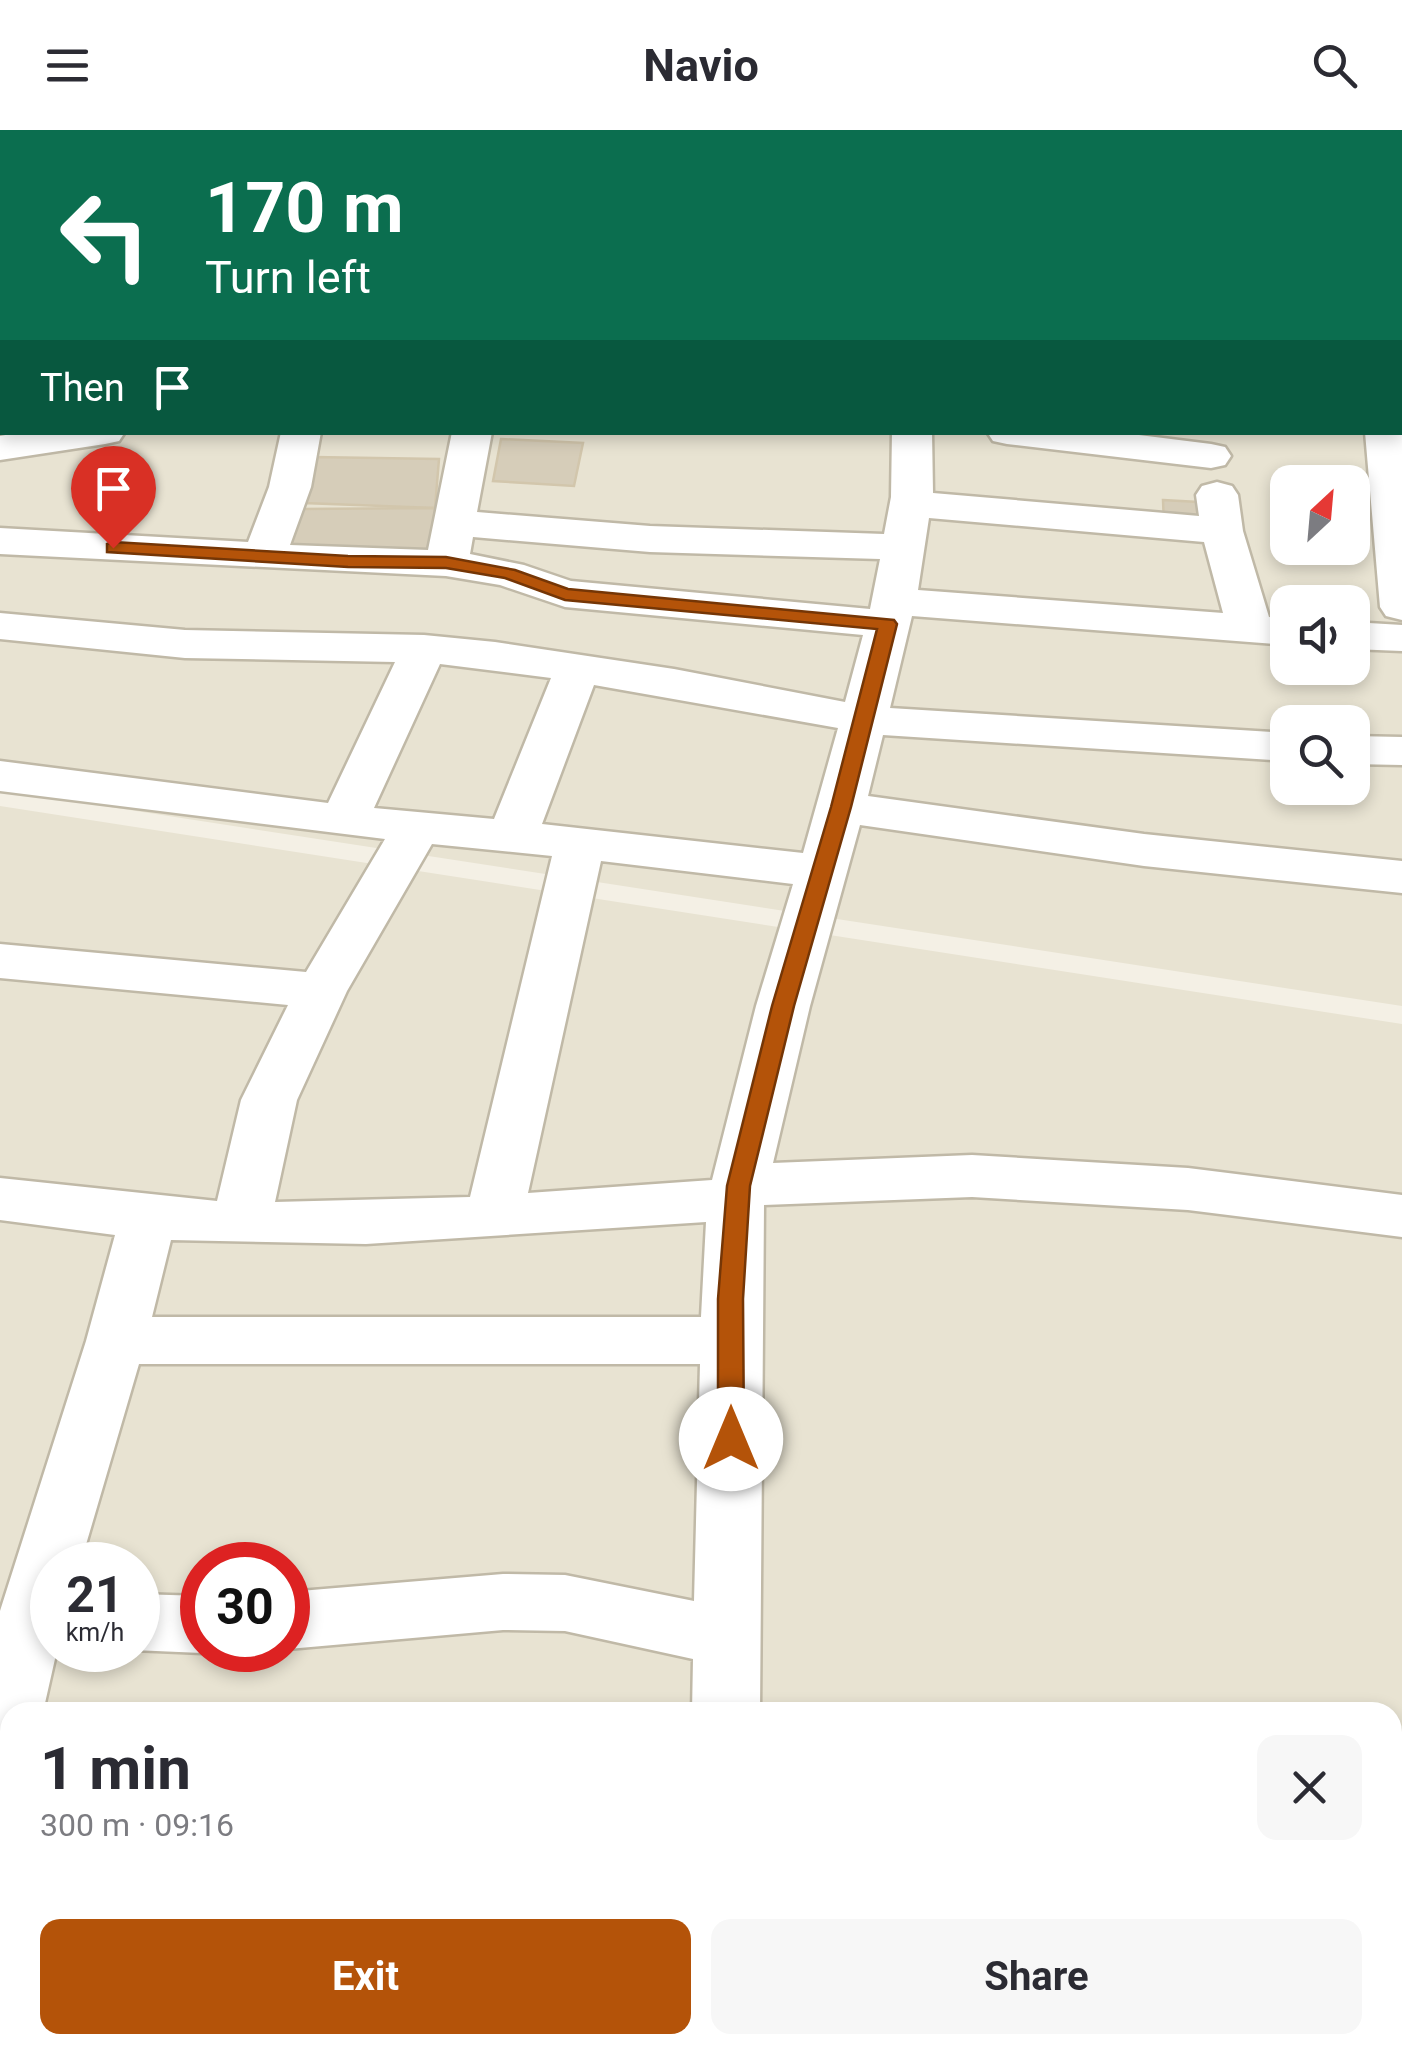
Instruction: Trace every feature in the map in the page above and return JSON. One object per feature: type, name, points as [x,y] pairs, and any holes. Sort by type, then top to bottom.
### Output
[{"type":"street","points":[[5,450],[89,435]]},
{"type":"street","points":[[264,557],[290,487],[299,435]]},
{"type":"street","points":[[450,543],[471,435]]},
{"type":"street","points":[[726,1702],[730,1340],[737,1192],[891,613],[900,547],[911,504],[912,435]]},
{"type":"street","points":[[450,543],[509,574],[565,594],[1269,631],[1222,531],[1209,444],[1058,435]]},
{"type":"street","points":[[1385,435],[1397,524],[1402,607]]},
{"type":"street","points":[[911,504],[1222,531]]},
{"type":"street","points":[[0,541],[264,557],[450,543],[650,538],[900,547]]},
{"type":"street","points":[[0,626],[243,647],[424,649],[578,668],[863,719],[960,729],[1270,746]]},
{"type":"street","points":[[1370,636],[1402,638]]},
{"type":"street","points":[[344,820],[424,649]]},
{"type":"street","points":[[512,837],[578,668]]},
{"type":"street","points":[[1370,751],[1402,752]]},
{"type":"street","points":[[0,776],[344,820],[418,825],[821,872]]},
{"type":"street","points":[[841,807],[1144,850],[1402,877]]},
{"type":"street","points":[[241,1223],[270,1100],[321,990],[418,825]]},
{"type":"street","points":[[494,1217],[580,843]]},
{"type":"street","points":[[0,961],[321,990]]},
{"type":"street","points":[[0,1199],[148,1218],[241,1223],[494,1217],[737,1192],[972,1176],[1188,1189],[1402,1216]]},
{"type":"street","points":[[10,1702],[28,1615],[116,1341],[148,1218]]},
{"type":"street","points":[[116,1341],[730,1340]]},
{"type":"street","points":[[310,1619],[503,1602],[565,1604],[727,1637]]},
{"type":"shaded area","points":[[0,435],[1402,435],[1402,1006],[0,790]]},
{"type":"shaded area","points":[[0,806],[1402,1024],[1402,1702],[0,1702]]},
{"type":"building","points":[[501,439],[583,443],[574,486],[493,481]]},
{"type":"building","points":[[313,457],[439,459],[435,508],[304,503]]},
{"type":"building","points":[[1163,500],[1198,502],[1200,525],[1164,525]]},
{"type":"building","points":[[435,508],[428,562],[282,552],[300,509]]},
{"type":"route","points":[[113,548],[348,562],[446,562],[509,574],[539,588],[565,594],[888,624],[738,1186],[730,1299],[731,1439]]}]
